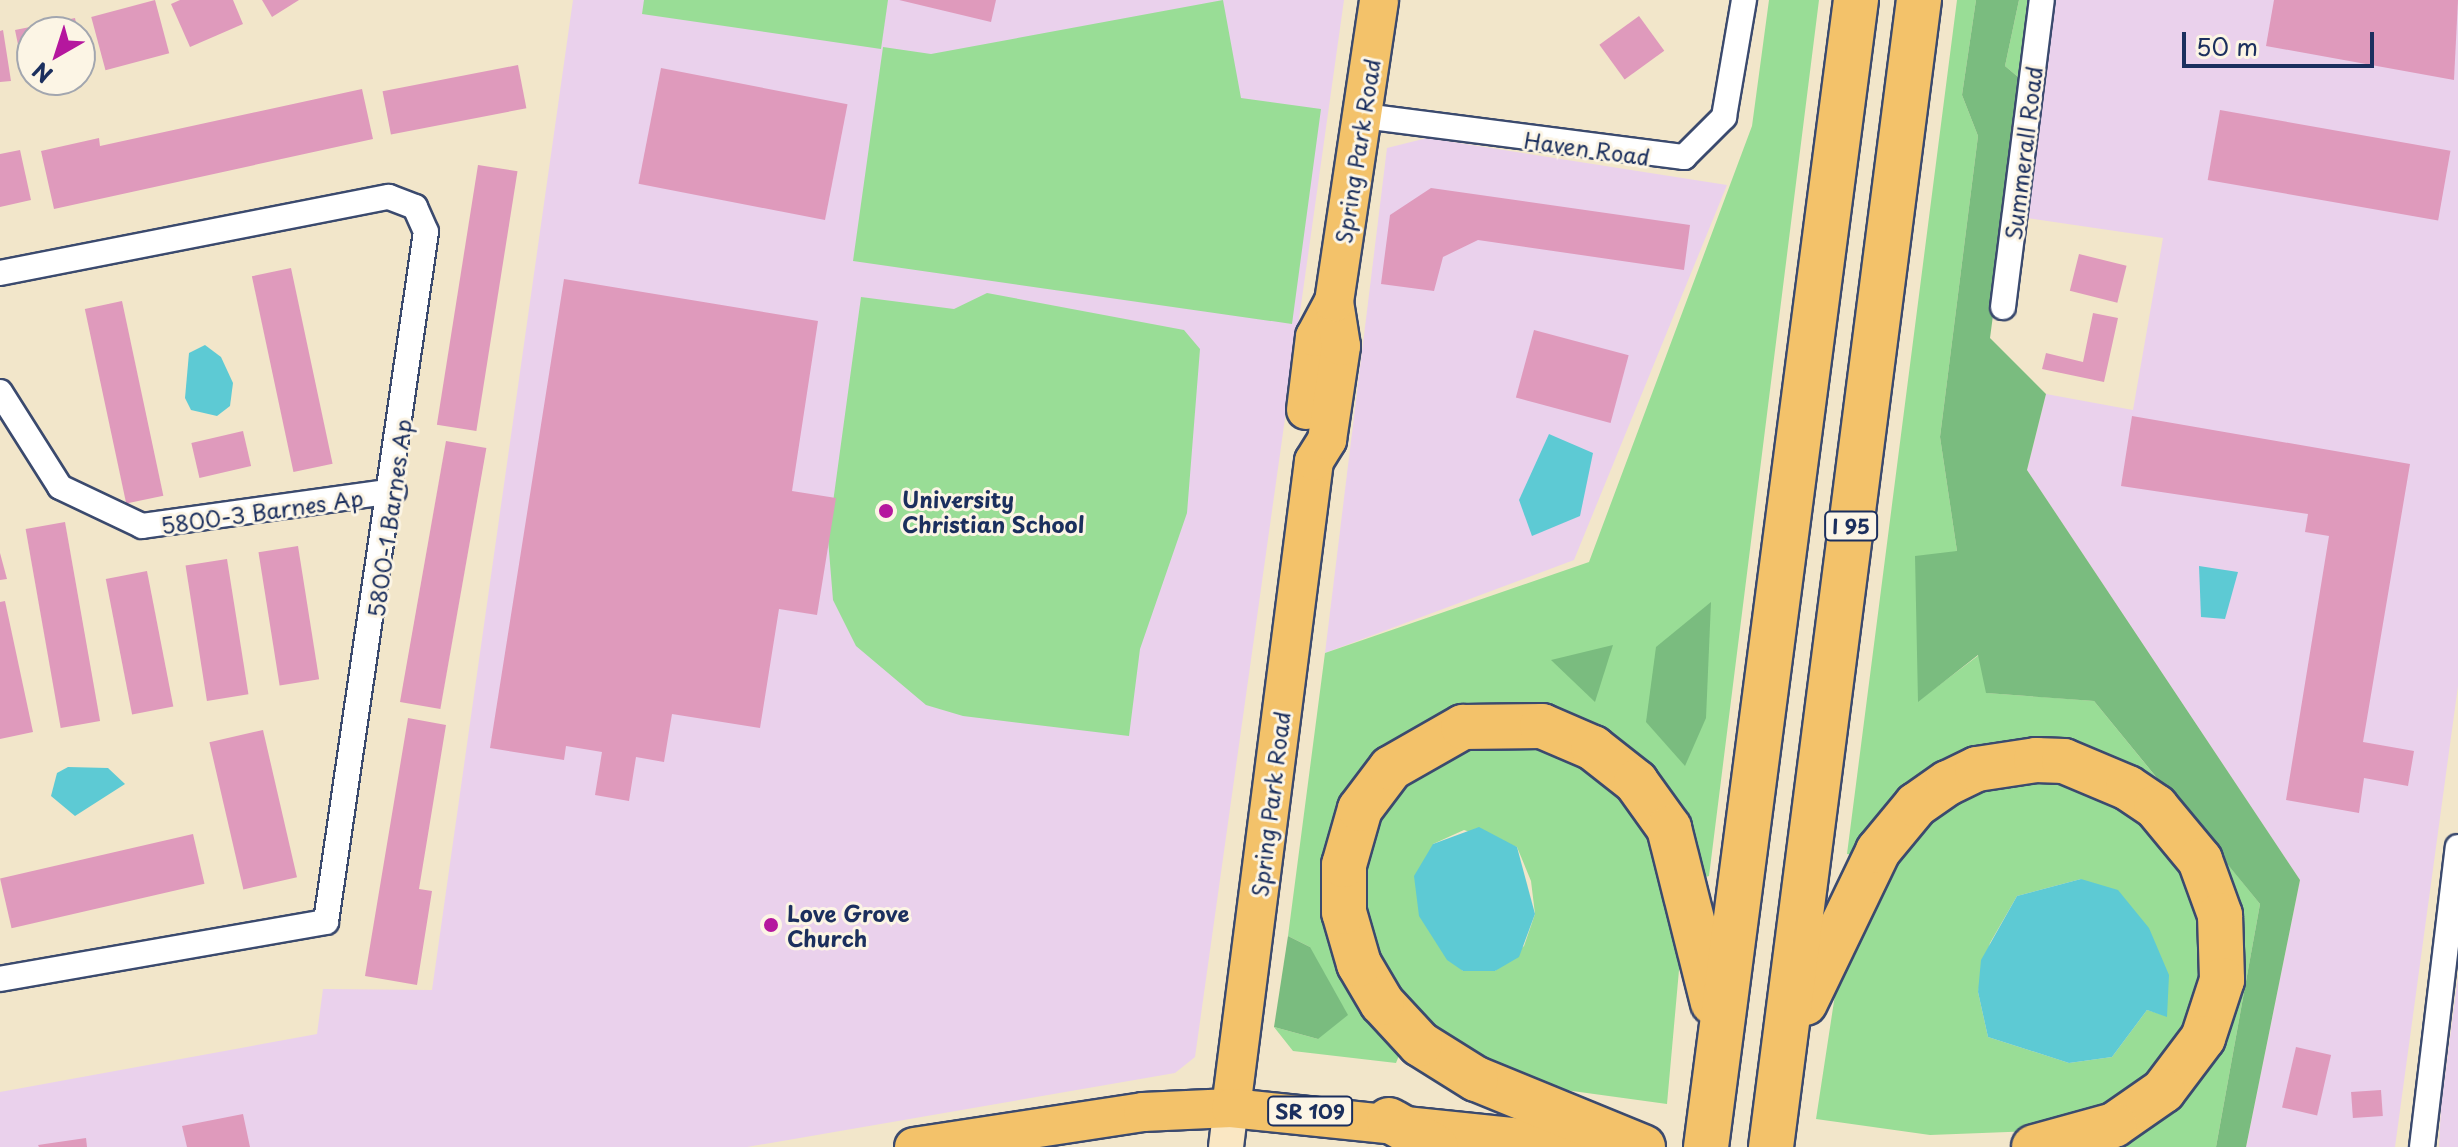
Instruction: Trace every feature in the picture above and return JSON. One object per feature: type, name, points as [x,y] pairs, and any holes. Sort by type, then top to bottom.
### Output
[{"type":"highway","points":[[1706,1147],[1856,0]]},
{"type":"highway","name":"I 95","points":[[1771,1147],[1919,0]]},
{"type":"highway","points":[[1643,1147],[1476,1079],[1420,1044],[1382,1003],[1359,964],[1344,912],[1350,837],[1376,785],[1423,744],[1491,723],[1542,726],[1616,764],[1669,828],[1720,1042]]},
{"type":"highway","points":[[1783,1053],[1843,914],[1878,851],[1916,805],[1977,769],[2036,760],[2109,777],[2156,807],[2200,860],[2220,915],[2222,980],[2203,1038],[2163,1091],[2114,1125],[2034,1147]]},
{"type":"highway","points":[[1389,1120],[1436,1147]]},
{"type":"main road","name":"Spring Park Road","points":[[1226,1147],[1314,461],[1327,440],[1341,346],[1334,302],[1379,0]]},
{"type":"main road","name":"SR 109","points":[[914,1147],[1143,1112],[1231,1108],[1389,1120],[1611,1147]]},
{"type":"street","name":"Haven Road","points":[[1364,116],[1684,157],[1724,117],[1744,0]]},
{"type":"street","name":"Summerall Road","points":[[2003,307],[2042,0]]},
{"type":"street","name":"5800-1 Barnes Ap","points":[[0,273],[389,197],[415,207],[426,232],[394,491],[326,922],[0,979]]},
{"type":"street","name":"5800-3 Barnes Ap","points":[[0,392],[60,487],[142,526],[394,491]]},
{"type":"street","points":[[2422,1147],[2458,847]]},
{"type":"shaded area","name":"University Christian School","points":[[573,0],[1344,0],[1195,1057],[1175,1073],[747,1147],[0,1147],[0,1092],[317,1034],[323,989],[432,990]]},
{"type":"shaded area","points":[[2055,0],[2458,0],[2458,686],[2395,1147],[2246,1147],[2300,880],[2027,470],[2046,394],[2133,410],[2163,238],[2027,218]]},
{"type":"shaded area","points":[[1427,138],[1727,185],[1574,560],[1325,653],[1387,148]]},
{"type":"shaded area","points":[[2458,977],[2458,1147],[2439,1147],[2441,1107]]},
{"type":"green space","points":[[644,0],[888,0],[881,49],[642,14]]},
{"type":"green space","points":[[1223,0],[1241,98],[1321,109],[1292,324],[853,261],[883,47],[931,54]]},
{"type":"green space","points":[[1769,0],[1819,0],[1709,876],[1699,879],[1657,786],[1469,710],[1335,839],[1400,1053],[1396,1063],[1293,1051],[1274,1027],[1318,1039],[1310,947],[1288,936],[1325,653],[1589,562],[1752,126]]},
{"type":"green space","points":[[1957,0],[1976,0],[1962,95],[1978,136],[1940,437],[1957,551],[1918,701],[1979,655],[1987,693],[2094,701],[2165,788],[2014,747],[1860,856],[1847,854]]},
{"type":"green space","points":[[1976,0],[2019,0],[2005,66],[2024,82],[1990,338],[2046,394],[2027,470],[2300,880],[2246,1147],[2216,1147],[2260,904],[2094,701],[1986,693],[1978,655],[1918,702],[1915,556],[1957,551],[1940,437],[1978,136],[1962,95]]},
{"type":"green space","points":[[2019,0],[2035,0],[2024,82],[2005,66]]},
{"type":"green space","points":[[987,293],[1184,330],[1200,349],[1187,513],[1140,649],[1129,736],[963,716],[926,705],[856,646],[833,600],[828,539],[861,297],[954,309]]},
{"type":"green space","points":[[1711,602],[1706,718],[1685,766],[1646,722],[1656,647]]},
{"type":"green space","points":[[1613,645],[1595,702],[1551,660]]},
{"type":"green space","points":[[1510,741],[1560,753],[1609,781],[1659,850],[1680,959],[1667,1104],[1565,1090],[1498,1067],[1432,1029],[1367,948],[1357,890],[1382,803],[1448,750]],"holes":[[[1464,830],[1517,847],[1531,881],[1535,914],[1524,946],[1495,971],[1463,971],[1443,950],[1433,844]]]},
{"type":"green space","points":[[2062,781],[2122,802],[2186,867],[2209,963],[2180,1047],[2123,1101],[2035,1131],[1930,1135],[1816,1119],[1842,949],[1925,817],[1999,782]],"holes":[[[2081,879],[2167,1016],[2147,1010],[2112,1057],[2069,1063],[1988,1037],[1978,992],[1990,943],[2017,896]]]},
{"type":"green space","points":[[2213,846],[2260,904],[2216,1147],[2090,1147],[2195,1080]]},
{"type":"green space","points":[[1288,936],[1310,947],[1348,1015],[1318,1039],[1274,1027]]},
{"type":"water","points":[[205,345],[221,357],[233,383],[230,406],[217,416],[191,410],[185,398],[189,353]]},
{"type":"water","points":[[1549,434],[1593,453],[1580,516],[1532,536],[1519,500]]},
{"type":"water","points":[[2199,566],[2238,572],[2225,619],[2201,617]]},
{"type":"water","points":[[68,767],[108,768],[125,784],[75,816],[51,796],[57,773]]},
{"type":"water","points":[[1479,827],[1517,847],[1535,914],[1519,957],[1495,971],[1463,971],[1447,960],[1419,916],[1414,876],[1433,844]]},
{"type":"water","points":[[2081,879],[2118,890],[2149,928],[2169,975],[2167,1017],[2147,1010],[2112,1057],[2069,1063],[1988,1037],[1978,992],[1981,960],[2017,896]]},
{"type":"building","points":[[155,0],[169,53],[105,70],[96,35],[95,16]]},
{"type":"building","points":[[180,0],[233,0],[243,24],[190,47],[171,4]]},
{"type":"building","points":[[262,0],[299,0],[272,17]]},
{"type":"building","points":[[899,0],[996,0],[991,22]]},
{"type":"building","points":[[2274,0],[2458,0],[2454,80],[2266,46]]},
{"type":"building","points":[[1639,16],[1664,51],[1625,80],[1599,45]]},
{"type":"building","points":[[3,30],[11,81],[0,82],[0,31]]},
{"type":"building","points":[[518,65],[526,108],[391,135],[383,91]]},
{"type":"building","points":[[661,68],[848,104],[825,220],[638,184]]},
{"type":"building","points":[[362,89],[373,139],[54,209],[41,151],[99,138],[100,146]]},
{"type":"building","points":[[2220,110],[2450,151],[2438,221],[2208,180]]},
{"type":"building","points":[[20,150],[31,200],[0,207],[0,154]]},
{"type":"building","points":[[478,165],[518,171],[476,431],[437,425]]},
{"type":"building","points":[[1431,188],[1690,225],[1684,270],[1478,240],[1443,257],[1434,291],[1381,284],[1390,215]]},
{"type":"building","points":[[2079,254],[2127,266],[2117,303],[2070,291]]},
{"type":"building","points":[[291,268],[333,464],[293,472],[252,276]]},
{"type":"building","points":[[564,279],[818,321],[792,491],[836,498],[817,615],[779,609],[760,728],[672,714],[664,762],[636,757],[629,801],[595,795],[602,752],[566,746],[564,760],[490,748]]},
{"type":"building","points":[[122,301],[163,496],[126,504],[85,309]]},
{"type":"building","points":[[2093,313],[2118,318],[2104,382],[2042,369],[2046,353],[2083,362]]},
{"type":"building","points":[[1534,330],[1629,355],[1611,423],[1516,398]]},
{"type":"building","points":[[2132,416],[2410,464],[2363,742],[2414,751],[2408,786],[2364,778],[2359,813],[2286,800],[2329,536],[2305,532],[2308,514],[2121,486]]},
{"type":"building","points":[[243,431],[251,466],[199,478],[191,443]]},
{"type":"building","points":[[446,441],[486,448],[440,709],[400,702]]},
{"type":"building","points":[[65,522],[100,721],[61,728],[26,529]]},
{"type":"building","points":[[298,546],[319,679],[280,686],[258,552]]},
{"type":"building","points":[[0,553],[7,579],[0,580]]},
{"type":"building","points":[[227,559],[248,694],[207,701],[186,566]]},
{"type":"building","points":[[147,571],[173,706],[132,714],[106,579]]},
{"type":"building","points":[[5,601],[33,732],[0,739],[0,602]]},
{"type":"building","points":[[408,718],[446,725],[419,889],[432,891],[417,985],[365,976]]},
{"type":"building","points":[[263,730],[297,877],[243,890],[209,742]]},
{"type":"building","points":[[193,834],[204,884],[12,928],[0,879]]},
{"type":"building","points":[[2296,1047],[2331,1055],[2317,1116],[2282,1107]]},
{"type":"building","points":[[2381,1090],[2383,1116],[2353,1118],[2351,1092]]},
{"type":"building","points":[[243,1114],[250,1147],[187,1147],[182,1126]]},
{"type":"building","points":[[86,1138],[87,1147],[38,1145]]},
{"type":"place","name":"University Christian School","points":[[886,511]]},
{"type":"place","name":"Love Grove Church","points":[[771,925]]}]
